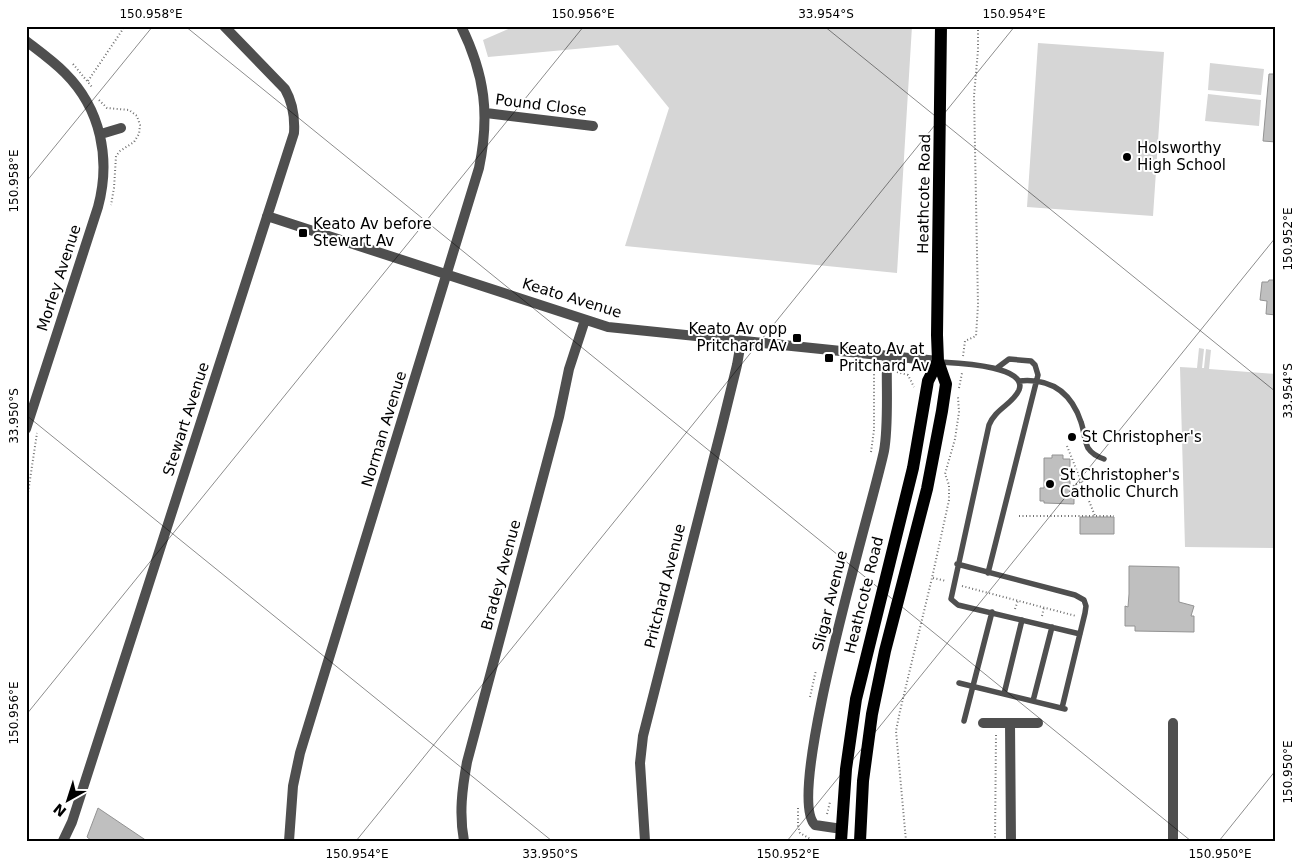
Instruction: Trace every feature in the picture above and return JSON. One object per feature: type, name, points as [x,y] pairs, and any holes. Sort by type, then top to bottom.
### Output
[{"type":"main road","name":"Heathcote Road","points":[[860,841],[863,781],[876,693],[927,489],[940,430],[946,384],[938,362],[937,335],[941,26]]},
{"type":"main road","name":"Heathcote Road","points":[[842,835],[848,748],[858,689],[913,468],[928,381],[938,362]]},
{"type":"street","name":"Stewart Avenue","points":[[63,841],[72,822],[292,141],[294,123],[289,96],[280,82],[224,26]]},
{"type":"street","name":"Norman Avenue","points":[[289,841],[293,786],[300,753],[479,168],[486,131],[486,113],[479,74],[462,26]]},
{"type":"street","name":"Morley Avenue","points":[[26,41],[55,63],[72,80],[87,102],[101,134],[104,166],[102,194],[26,429]]},
{"type":"street","name":"Pound Close","points":[[486,113],[593,126]]},
{"type":"street","points":[[101,134],[121,128]]},
{"type":"street","name":"Keato Avenue","points":[[268,216],[585,320],[618,329],[938,362]]},
{"type":"street","name":"Bradey Avenue","points":[[464,841],[461,811],[466,768],[558,417],[569,368],[585,320]]},
{"type":"street","name":"Pritchard Avenue","points":[[645,841],[640,763],[643,736],[722,426],[741,342]]},
{"type":"street","name":"Sligar Avenue","points":[[842,835],[815,825],[811,820],[809,805],[812,765],[824,684],[884,450],[887,356]]},
{"type":"street","points":[[983,723],[1038,724]]},
{"type":"street","points":[[1010,723],[1011,841]]},
{"type":"street","points":[[1173,841],[1174,723]]},
{"type":"lane","points":[[988,573],[1038,369],[1031,362],[1008,359],[996,368]]},
{"type":"lane","points":[[938,362],[996,368],[1012,374],[1019,381],[1036,382],[1054,387],[1070,399],[1081,422],[1088,447],[1094,455],[1104,459]]},
{"type":"lane","points":[[1019,381],[1017,394],[997,412],[989,425],[950,596],[955,603],[1080,634]]},
{"type":"lane","points":[[957,564],[1079,597],[1085,603],[1081,634],[1064,709],[959,683]]},
{"type":"lane","points":[[964,721],[992,612]]},
{"type":"lane","points":[[1004,694],[1022,620]]},
{"type":"lane","points":[[1033,701],[1052,627]]},
{"type":"path","points":[[88,81],[125,26]]},
{"type":"path","points":[[966,341],[976,336],[978,305],[974,96],[978,26]]},
{"type":"path","points":[[906,841],[896,731],[949,500],[949,485],[945,474],[955,438],[958,393],[961,381]]},
{"type":"path","points":[[1067,446],[1095,516]]},
{"type":"path","points":[[1073,486],[1096,473],[1104,474]]},
{"type":"path","points":[[1019,516],[1114,516]]},
{"type":"path","points":[[932,578],[1084,618]]},
{"type":"path","points":[[995,841],[996,723]]},
{"type":"shaded area","points":[[515,26],[912,26],[897,273],[625,246],[669,108],[618,45],[488,57],[483,40]]},
{"type":"shaded area","points":[[1038,43],[1164,52],[1153,216],[1027,207]]},
{"type":"shaded area","points":[[1210,63],[1264,69],[1261,95],[1208,90]]},
{"type":"shaded area","points":[[1208,94],[1261,100],[1259,126],[1205,121]]},
{"type":"shaded area","points":[[1199,348],[1204,349],[1202,368],[1204,368],[1206,349],[1211,350],[1209,369],[1276,374],[1276,548],[1185,547],[1180,367],[1197,368]]},
{"type":"building","points":[[1269,74],[1276,74],[1276,142],[1263,141]]},
{"type":"building","points":[[1269,280],[1276,280],[1276,315],[1266,314],[1267,301],[1260,300],[1262,282],[1268,282]]},
{"type":"building","points":[[1052,455],[1063,455],[1063,459],[1070,459],[1070,488],[1074,488],[1074,504],[1044,503],[1044,501],[1040,501],[1040,488],[1044,488],[1044,458],[1052,458]]},
{"type":"building","points":[[1080,517],[1114,517],[1114,534],[1080,534]]},
{"type":"building","points":[[1129,566],[1179,567],[1179,602],[1194,606],[1191,616],[1194,616],[1194,632],[1135,631],[1135,626],[1125,626],[1125,606],[1128,607],[1129,594]]},
{"type":"building","points":[[98,808],[147,841],[92,841],[87,837]]},
{"type":"place","name":"Holsworthy High School","points":[[1127,157]]},
{"type":"place","name":"Keato Av before Stewart Av","points":[[303,233]]},
{"type":"place","name":"Keato Av opp Pritchard Av","points":[[797,338]]},
{"type":"place","name":"Keato Av at Pritchard Av","points":[[829,358]]},
{"type":"place","name":"St Christopher's","points":[[1072,437]]},
{"type":"place","name":"St Christopher's Catholic Church","points":[[1050,484]]}]
